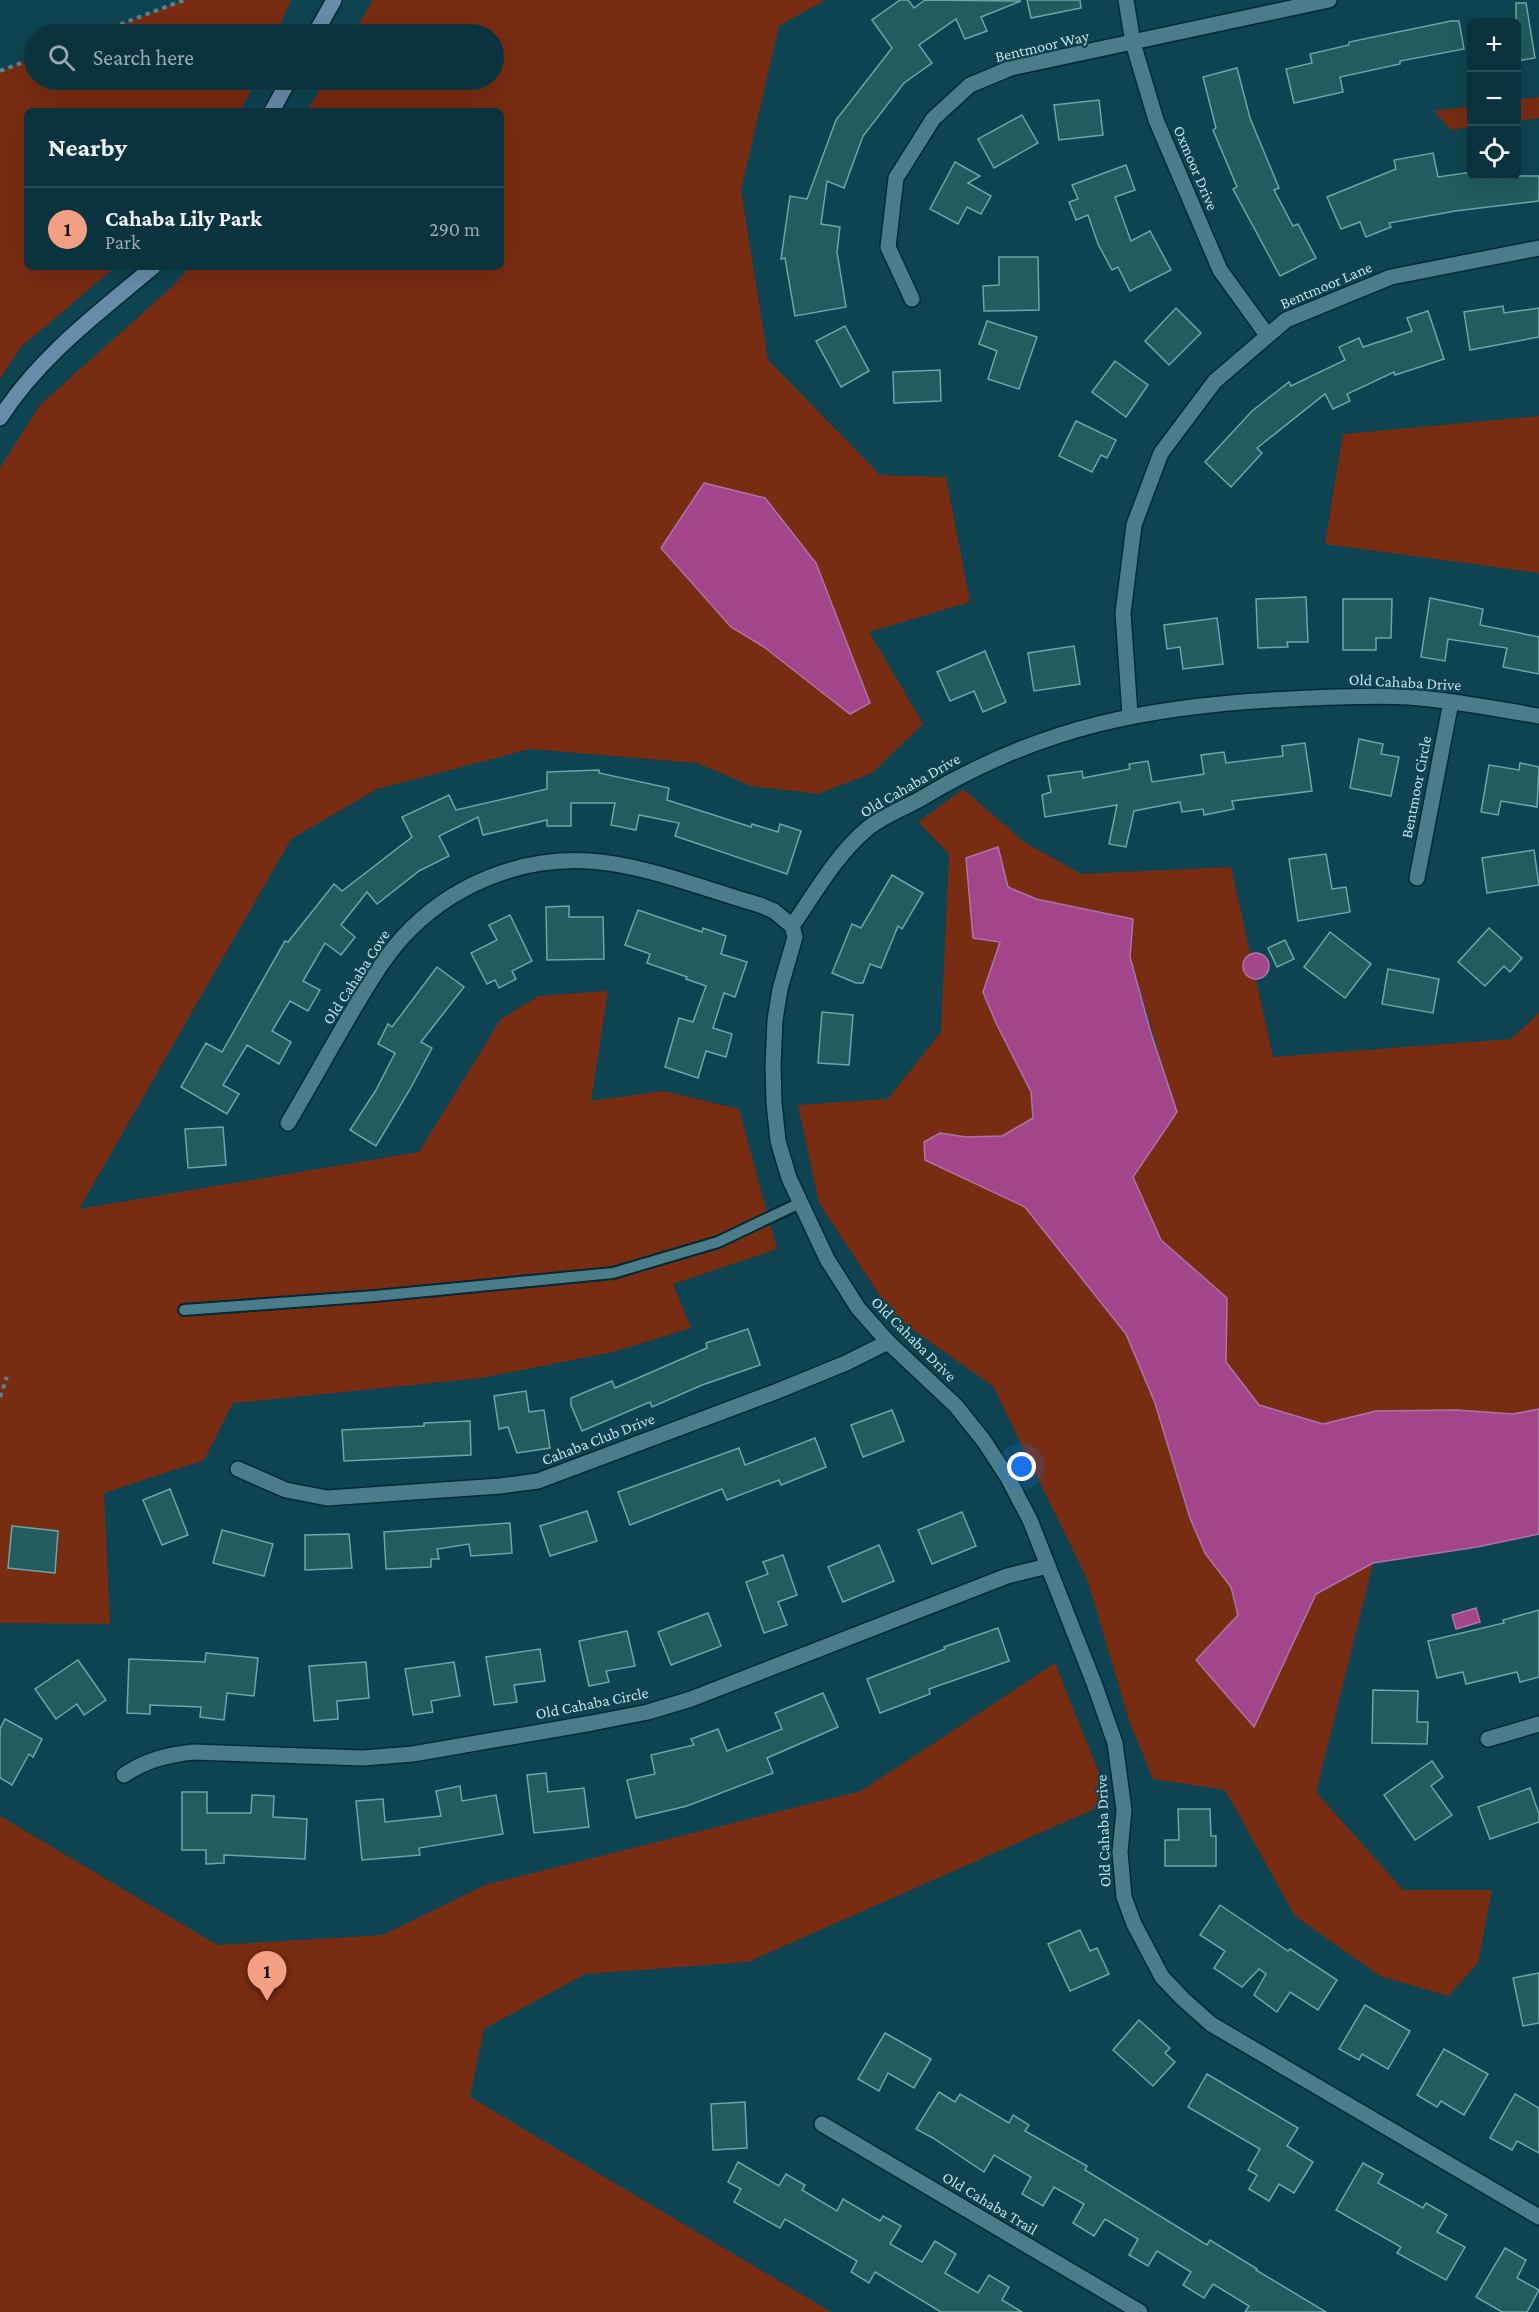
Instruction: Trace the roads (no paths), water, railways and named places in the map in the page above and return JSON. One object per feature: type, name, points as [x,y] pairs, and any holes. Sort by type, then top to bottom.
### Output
[{"type":"street","points":[[321,24],[334,0]]},
{"type":"street","name":"Oxmoor Drive","points":[[1126,0],[1133,43],[1156,120],[1220,270],[1267,335]]},
{"type":"street","name":"Bentmoor Way","points":[[912,299],[888,247],[896,178],[933,119],[970,85],[1011,68],[1329,0]]},
{"type":"street","points":[[274,108],[284,90]]},
{"type":"street","name":"Bentmoor Lane","points":[[1130,715],[1123,613],[1134,525],[1161,453],[1215,381],[1286,320],[1391,277],[1539,248]]},
{"type":"street","points":[[0,418],[46,358],[87,320],[149,270]]},
{"type":"street","name":"Old Cahaba Drive","points":[[1539,716],[1410,697],[1330,697],[1242,701],[1130,715],[1063,733],[997,757],[953,779],[868,828],[835,864],[792,926],[795,937],[780,990],[775,1020],[774,1102],[778,1141],[789,1178],[827,1260],[858,1308],[888,1342],[956,1406],[984,1441],[1008,1478],[1030,1520],[1115,1743],[1124,1810],[1120,1852],[1124,1897],[1134,1924],[1162,1977],[1211,2024],[1539,2217]]},
{"type":"street","name":"Bentmoor Circle","points":[[1417,878],[1451,702]]},
{"type":"street","name":"Old Cahaba Cove","points":[[288,1123],[381,965],[400,939],[417,922],[447,899],[501,872],[550,862],[589,861],[633,867],[774,911],[792,926]]},
{"type":"street","name":"Cahaba Club Drive","points":[[238,1469],[286,1490],[327,1498],[500,1486],[538,1481],[775,1392],[846,1363],[888,1342]]},
{"type":"street","name":"Old Cahaba Circle","points":[[124,1775],[151,1760],[167,1755],[193,1752],[373,1757],[413,1754],[648,1712],[691,1699],[1007,1576],[1048,1566]]},
{"type":"street","points":[[1488,1739],[1539,1724]]},
{"type":"street","name":"Old Cahaba Trail","points":[[822,2124],[1140,2312]]},
{"type":"lane","points":[[184,1310],[375,1296],[613,1273],[718,1242],[800,1203]]},
{"type":"place","name":"Cahaba Lily Park","points":[[267,2001]]}]
